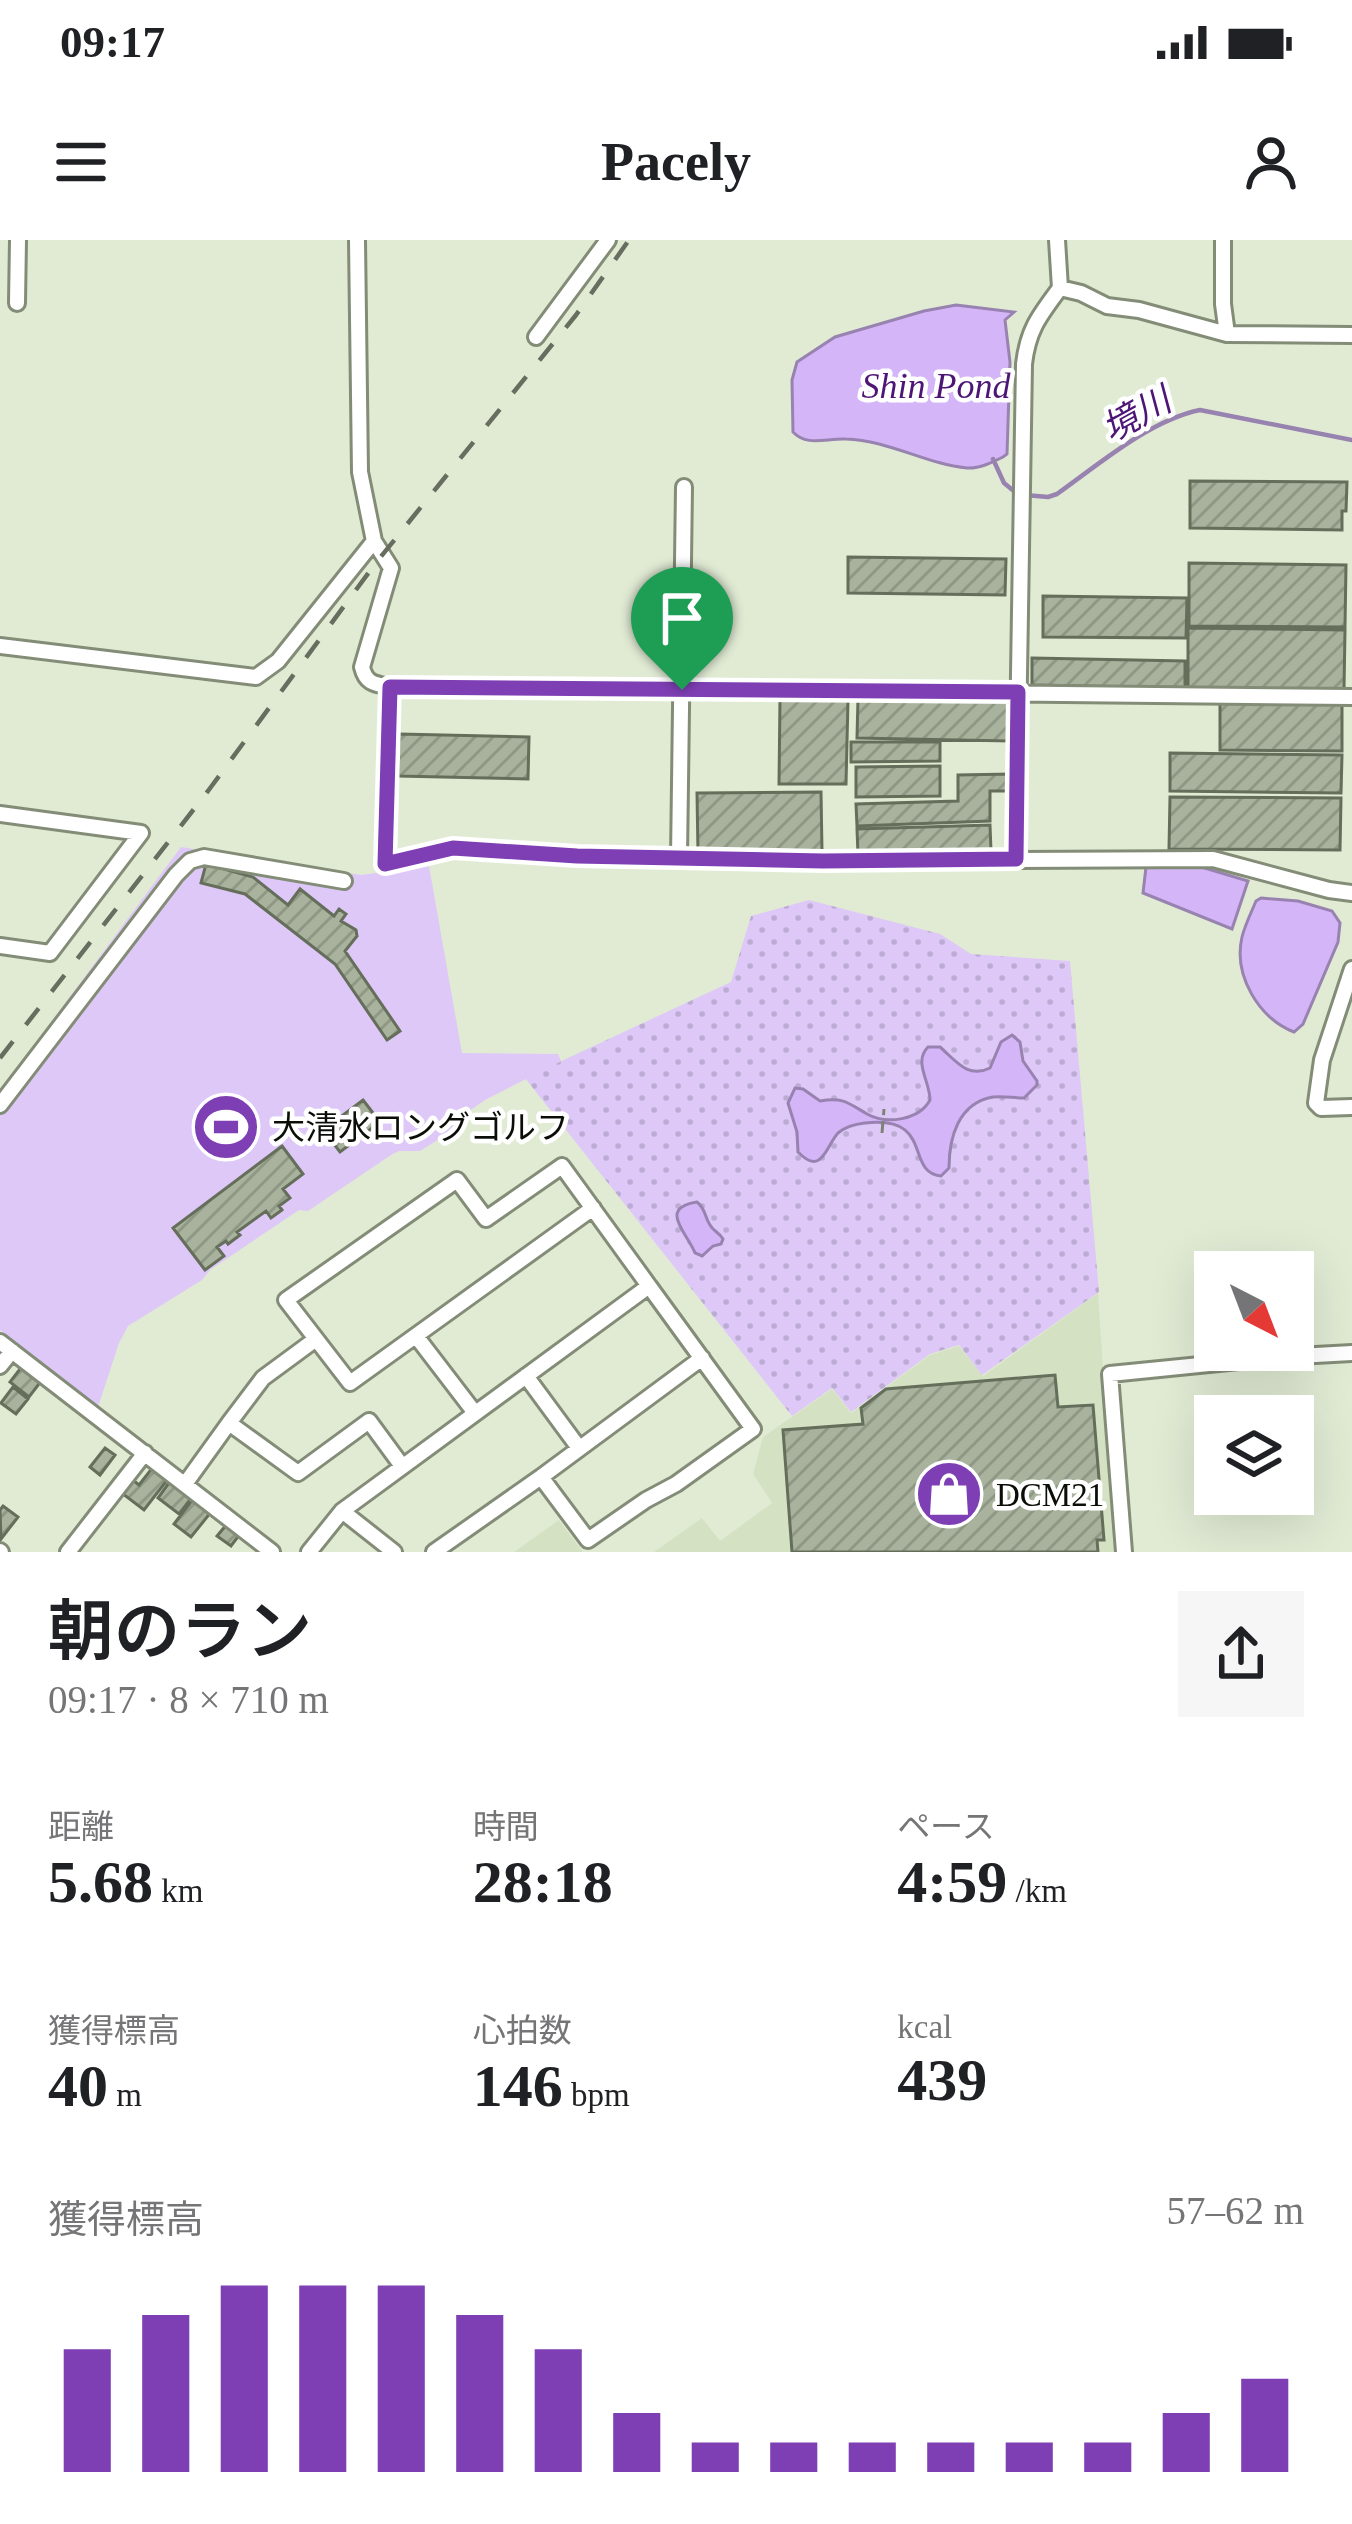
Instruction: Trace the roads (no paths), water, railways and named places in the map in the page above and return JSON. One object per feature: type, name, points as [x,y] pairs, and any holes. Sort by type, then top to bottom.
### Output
[{"type":"street","points":[[17,303],[18,240]]},
{"type":"street","points":[[357,240],[361,472],[374,541],[391,568],[362,668],[371,684],[1352,697]]},
{"type":"street","points":[[536,337],[608,240]]},
{"type":"street","points":[[1016,859],[1024,364],[1034,323],[1060,288],[1057,240]]},
{"type":"street","points":[[1223,240],[1227,334]]},
{"type":"street","points":[[1060,288],[1107,305],[1227,334],[1352,335]]},
{"type":"street","points":[[679,857],[684,487]]},
{"type":"street","points":[[0,646],[256,677],[278,662],[374,541]]},
{"type":"street","points":[[390,687],[385,864],[453,848],[577,856],[823,861],[1213,859],[1352,893]]},
{"type":"street","points":[[0,814],[141,833],[50,953],[0,946]]},
{"type":"street","points":[[0,1105],[190,861],[204,857],[344,881]]},
{"type":"street","points":[[1352,969],[1322,1060],[1316,1103],[1321,1108],[1352,1108]]},
{"type":"street","points":[[541,1477],[588,1540],[754,1429],[649,1286],[593,1208],[562,1166],[486,1220],[457,1180],[286,1300],[350,1383],[593,1208]]},
{"type":"street","points":[[309,1552],[342,1511],[649,1286]]},
{"type":"street","points":[[416,1336],[475,1413]]},
{"type":"street","points":[[185,1484],[263,1378],[316,1339]]},
{"type":"street","points":[[0,1366],[6,1346],[272,1552]]},
{"type":"street","points":[[1124,1552],[1110,1374],[1352,1353]]},
{"type":"street","points":[[434,1552],[702,1358]]},
{"type":"street","points":[[526,1376],[579,1448]]},
{"type":"street","points":[[229,1423],[298,1473],[369,1421],[403,1466]]},
{"type":"street","points":[[68,1552],[145,1453]]},
{"type":"street","points":[[342,1511],[394,1552]]},
{"type":"water","name":"Shin Pond","points":[[956,305],[1014,312],[1005,320],[1010,362],[1007,454],[967,468],[877,443],[811,441],[793,432],[792,380],[797,362],[835,337]]},
{"type":"water","points":[[1198,866],[1248,881],[1232,929],[1143,893],[1146,867]]},
{"type":"water","points":[[1261,898],[1298,901],[1332,911],[1340,923],[1338,942],[1303,1024],[1294,1032],[1260,1006],[1241,966],[1243,932]]},
{"type":"water","points":[[1012,1035],[1020,1042],[1023,1061],[1037,1085],[1024,1098],[993,1097],[971,1106],[958,1124],[949,1168],[941,1176],[923,1165],[910,1135],[887,1123],[844,1129],[818,1160],[798,1152],[788,1103],[795,1088],[820,1101],[845,1102],[875,1117],[902,1119],[930,1100],[922,1065],[928,1047],[940,1047],[963,1067],[982,1071],[990,1068],[1001,1042]]},
{"type":"water","points":[[697,1202],[723,1239],[702,1256],[695,1253],[677,1216],[685,1205]]},
{"type":"waterway","name":"境川","points":[[1025,495],[1057,494],[1144,433],[1200,410],[1352,440]]},
{"type":"waterway","name":"境川","points":[[993,459],[1004,483],[1015,492]]},
{"type":"railway","points":[[0,1058],[208,791],[375,564],[576,315],[629,240]]},
{"type":"place","name":"大清水ロングゴルフ","points":[[226,1127]]},
{"type":"place","name":"DCM21","points":[[949,1494]]}]
